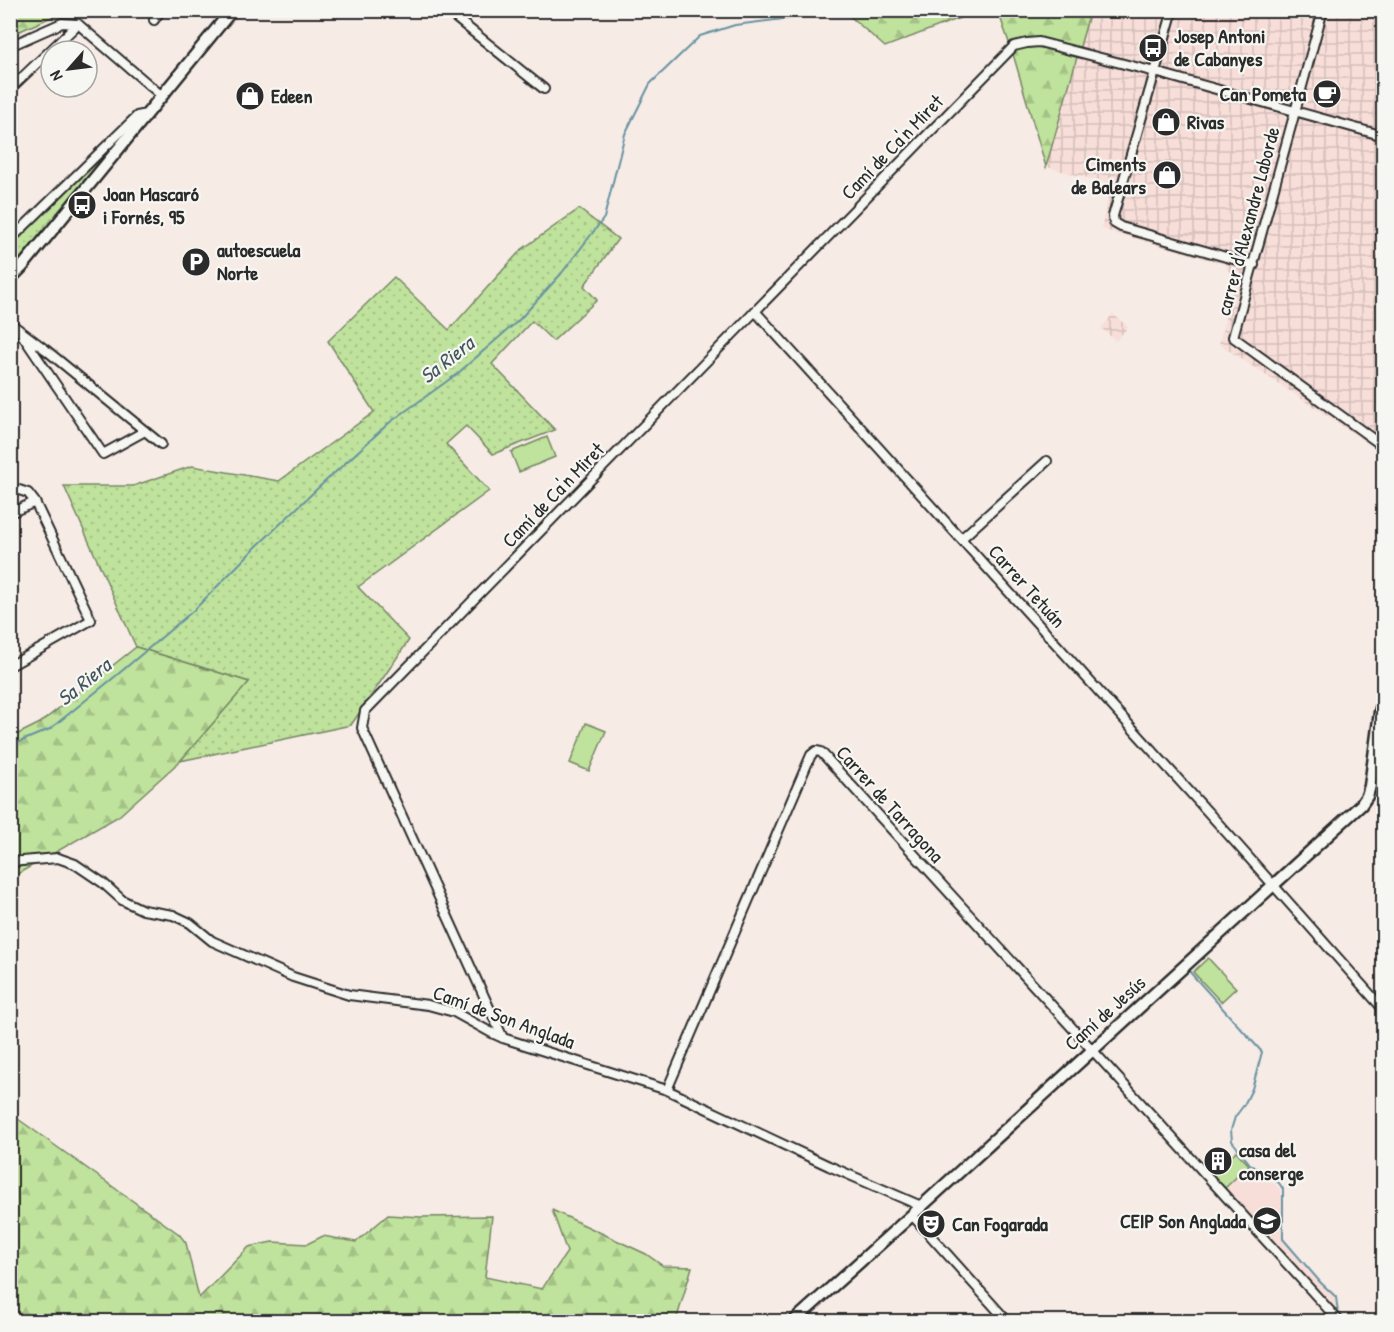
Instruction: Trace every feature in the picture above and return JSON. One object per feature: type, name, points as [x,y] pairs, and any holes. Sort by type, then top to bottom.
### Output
[{"type":"street","points":[[154,20],[160,10]]},
{"type":"street","points":[[10,279],[30,258],[232,10]]},
{"type":"street","points":[[446,10],[544,89]]},
{"type":"street","points":[[1173,10],[1113,216],[1114,223],[1121,227],[1254,265]]},
{"type":"street","name":"carrer d'Alexandre Laborde","points":[[1323,10],[1233,337],[1383,447]]},
{"type":"street","points":[[10,46],[62,23],[78,24],[162,96]]},
{"type":"street","points":[[10,89],[78,24]]},
{"type":"street","name":"Camí de Ca'n Miret","points":[[503,1038],[362,728],[365,711],[1014,46],[1039,42],[1155,72]]},
{"type":"street","points":[[1155,72],[1383,136]]},
{"type":"street","points":[[10,240],[137,116],[147,114]]},
{"type":"street","name":"Carrer Tetuán","points":[[755,311],[1383,1010]]},
{"type":"street","points":[[10,323],[161,444]]},
{"type":"street","points":[[18,329],[104,454],[145,431]]},
{"type":"street","points":[[962,539],[1047,461]]},
{"type":"street","points":[[10,487],[28,493],[35,502],[90,620],[10,666]]},
{"type":"street","points":[[10,513],[35,502]]},
{"type":"street","name":"Camí de Jesús","points":[[793,1322],[1361,805],[1370,786],[1383,698]]},
{"type":"street","name":"Carrer de Tarragona","points":[[667,1090],[811,755],[816,751],[821,752],[1092,1049]]},
{"type":"street","name":"Camí de Son Anglada","points":[[10,862],[58,858],[75,864],[122,900],[143,910],[173,915],[190,923],[212,941],[282,972],[349,995],[428,1005],[454,1012],[503,1038],[667,1090],[829,1166],[921,1206]]},
{"type":"street","points":[[1092,1049],[1340,1322]]},
{"type":"street","points":[[912,1215],[1008,1322]]},
{"type":"shaded area","points":[[1090,11],[1383,11],[1383,453],[1219,344],[1234,280],[1225,264],[1101,229],[1111,184],[1046,167]]},
{"type":"shaded area","points":[[1113,314],[1128,327],[1116,341],[1101,328]]},
{"type":"shaded area","name":"CEIP Son Anglada","points":[[1236,1151],[1249,1165],[1280,1189],[1282,1238],[1307,1269],[1335,1297],[1336,1309],[1330,1307],[1212,1175]]},
{"type":"green space","points":[[11,10],[65,10],[65,11],[11,35]]},
{"type":"green space","points":[[844,11],[978,11],[885,47]]},
{"type":"green space","points":[[998,11],[1090,11],[1046,167],[1013,54]]},
{"type":"green space","points":[[123,134],[47,229],[11,269],[11,243]]},
{"type":"green space","points":[[579,209],[618,239],[584,286],[597,300],[553,341],[532,321],[492,364],[555,430],[493,454],[466,426],[446,444],[489,491],[358,587],[409,640],[351,725],[180,761],[249,682],[136,647],[64,486],[133,486],[192,466],[279,481],[374,412],[328,341],[394,277],[449,330],[521,250]]},
{"type":"green space","points":[[547,437],[555,457],[519,472],[511,452]]},
{"type":"green space","points":[[136,647],[249,682],[180,761],[119,816],[14,876],[10,876],[10,738],[40,723]]},
{"type":"green space","points":[[586,723],[606,731],[589,771],[570,763]]},
{"type":"green space","points":[[1208,958],[1236,988],[1221,1002],[1193,972]]},
{"type":"green space","points":[[11,1114],[179,1234],[186,1243],[199,1298],[249,1247],[272,1242],[307,1244],[323,1236],[356,1242],[388,1215],[492,1216],[485,1277],[542,1289],[567,1252],[552,1210],[646,1254],[663,1266],[692,1267],[676,1321],[20,1321],[10,1289]]},
{"type":"green space","points":[[1236,1151],[1249,1165],[1224,1189],[1212,1175]]},
{"type":"waterway","name":"Sa Riera","points":[[10,746],[50,729],[117,675],[194,610],[255,548],[389,423],[457,374],[519,320],[561,274],[604,218],[625,134],[650,84],[700,36],[735,25],[857,10]]},
{"type":"waterway","points":[[1188,970],[1262,1052],[1252,1089],[1235,1117],[1231,1130],[1232,1141],[1250,1164],[1279,1183],[1283,1189],[1283,1239],[1336,1297],[1338,1313]]},
{"type":"place","name":"Josep Antoni de Cabanyes","points":[[1153,48]]},
{"type":"place","name":"Can Pometa","points":[[1327,94]]},
{"type":"place","name":"Edeen","points":[[250,96]]},
{"type":"place","name":"Rivas","points":[[1166,122]]},
{"type":"place","name":"Ciments de Balears","points":[[1167,175]]},
{"type":"place","name":"Joan Mascaró i Fornés, 95","points":[[82,205]]},
{"type":"place","name":"autoescuela Norte","points":[[196,262]]},
{"type":"place","name":"casa del conserge","points":[[1218,1161]]},
{"type":"place","name":"CEIP Son Anglada","points":[[1267,1221]]},
{"type":"place","name":"Can Fogarada","points":[[931,1224]]}]
